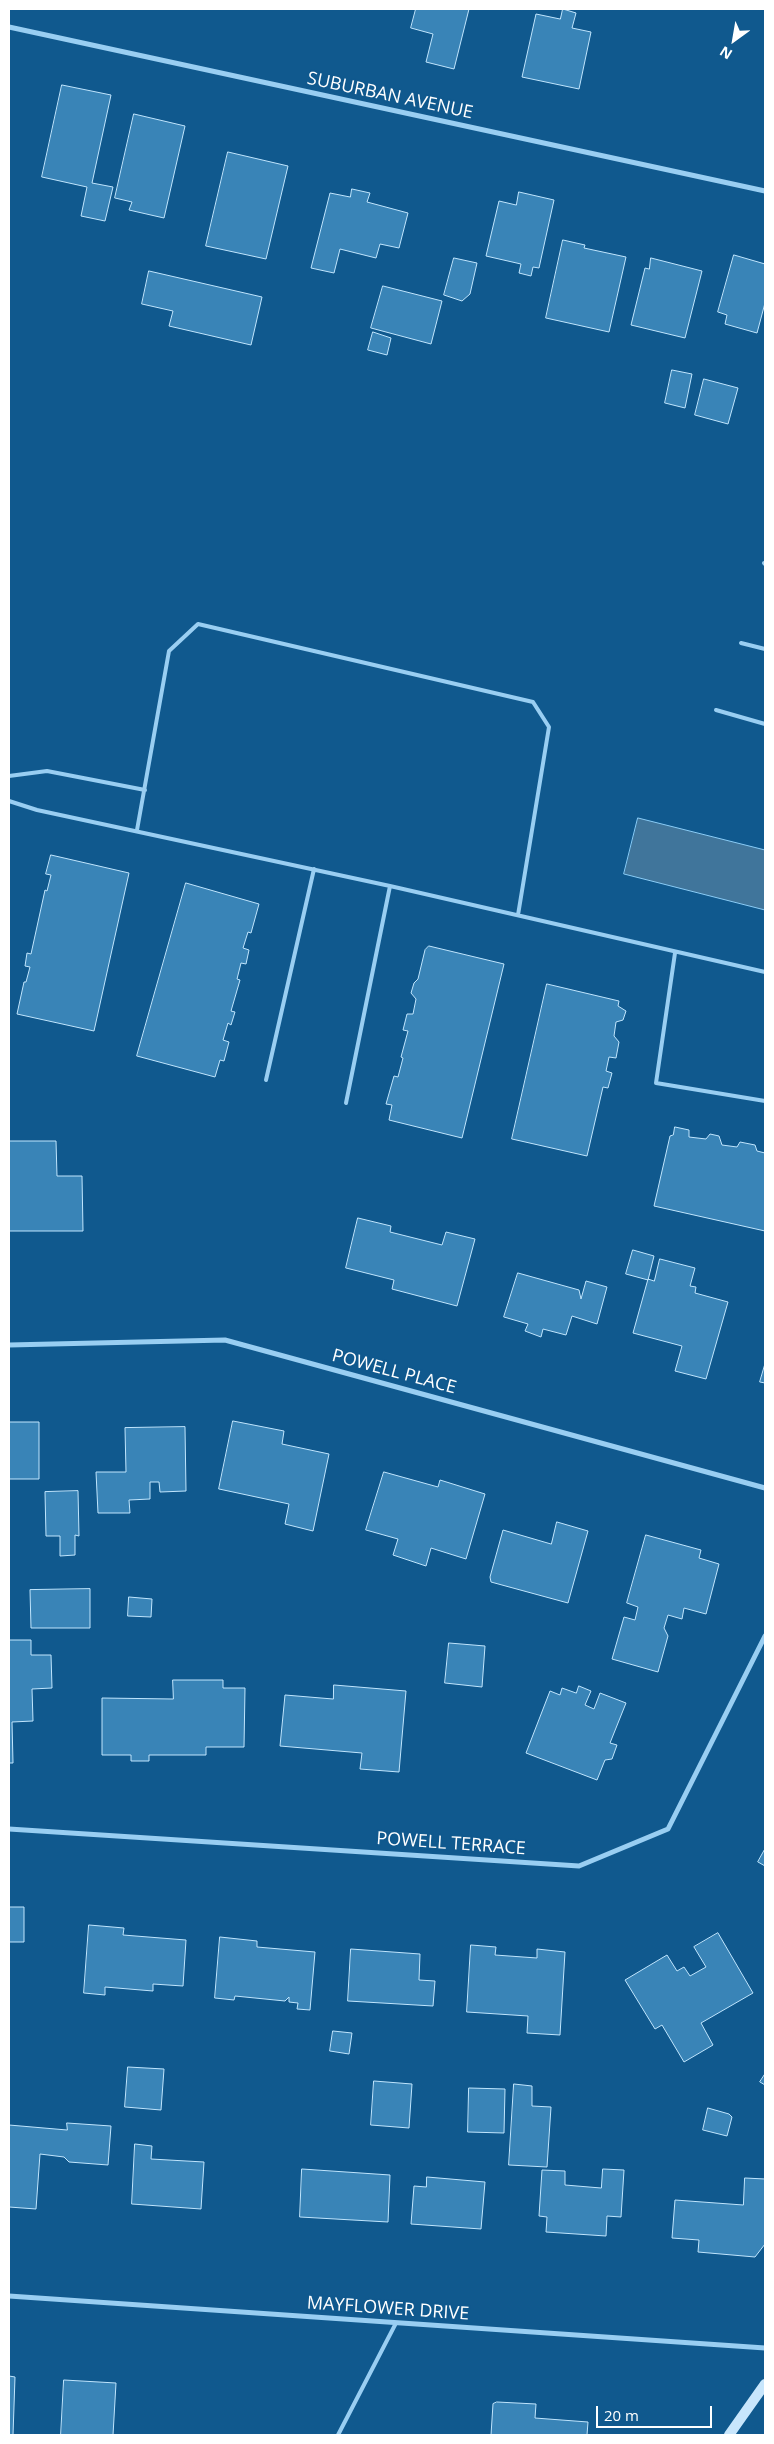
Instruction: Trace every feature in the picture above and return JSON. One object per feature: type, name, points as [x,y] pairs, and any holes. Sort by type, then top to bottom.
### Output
[{"type":"street","name":"SUBURBAN AVENUE","points":[[9,27],[765,191]]},
{"type":"street","name":"POWELL PLACE","points":[[9,1345],[225,1340],[765,1488]]},
{"type":"street","name":"POWELL TERRACE","points":[[9,1829],[579,1866],[668,1829],[765,1636]]},
{"type":"street","name":"MAYFLOWER DRIVE","points":[[9,2296],[765,2348]]},
{"type":"street","points":[[729,2435],[765,2384]]},
{"type":"lane","points":[[137,830],[146,790],[169,651],[198,624],[533,702],[549,727],[518,915]]},
{"type":"lane","points":[[741,643],[765,649]]},
{"type":"lane","points":[[716,710],[765,724]]},
{"type":"lane","points":[[9,776],[47,771],[146,790]]},
{"type":"lane","points":[[9,801],[37,810],[314,869],[675,953],[765,972]]},
{"type":"lane","points":[[266,1080],[314,869]]},
{"type":"lane","points":[[346,1102],[390,886]]},
{"type":"lane","points":[[675,953],[656,1083],[765,1101]]},
{"type":"lane","points":[[338,2435],[396,2323]]},
{"type":"water","points":[[638,818],[765,850],[765,910],[624,874]]},
{"type":"building","points":[[416,9],[469,9],[454,69],[426,62],[433,34],[411,28]]},
{"type":"building","points":[[563,9],[576,13],[572,28],[591,32],[579,89],[522,77],[536,14],[560,19]]},
{"type":"building","points":[[62,85],[111,95],[92,183],[113,187],[105,221],[81,216],[87,187],[42,177]]},
{"type":"building","points":[[134,114],[185,126],[164,218],[129,210],[132,202],[115,198]]},
{"type":"building","points":[[228,152],[288,166],[266,259],[206,246]]},
{"type":"building","points":[[352,189],[370,193],[367,202],[408,213],[399,248],[380,244],[376,258],[340,249],[334,273],[311,268],[330,193],[350,197]]},
{"type":"building","points":[[519,192],[554,200],[539,268],[533,267],[531,276],[519,273],[521,264],[486,256],[499,201],[516,205]]},
{"type":"building","points":[[563,240],[585,245],[584,248],[626,257],[609,332],[546,318]]},
{"type":"building","points":[[734,255],[765,264],[765,303],[757,333],[725,324],[727,315],[718,312]]},
{"type":"building","points":[[454,258],[477,263],[470,294],[462,301],[444,295]]},
{"type":"building","points":[[651,258],[702,271],[685,338],[631,325],[645,268],[649,269]]},
{"type":"building","points":[[149,271],[262,297],[251,345],[169,326],[173,311],[142,304]]},
{"type":"building","points":[[383,286],[442,301],[431,344],[371,328]]},
{"type":"building","points":[[373,332],[391,338],[387,355],[368,350]]},
{"type":"building","points":[[672,370],[692,374],[685,408],[665,403]]},
{"type":"building","points":[[704,379],[738,388],[728,424],[695,415]]},
{"type":"building","points":[[51,855],[129,873],[94,1031],[17,1014],[24,982],[26,982],[30,967],[25,966],[27,953],[31,954],[45,890],[47,891],[51,875],[46,874]]},
{"type":"building","points":[[186,883],[259,904],[251,933],[248,932],[243,948],[249,950],[246,964],[241,963],[237,979],[240,980],[231,1011],[235,1012],[231,1025],[228,1023],[223,1040],[229,1042],[224,1061],[220,1060],[215,1077],[137,1056]]},
{"type":"building","points":[[429,946],[504,964],[462,1138],[389,1120],[392,1105],[386,1104],[394,1076],[398,1077],[403,1058],[401,1057],[408,1031],[403,1030],[407,1014],[413,1014],[416,999],[411,993],[414,983],[418,979],[425,950]]},
{"type":"building","points":[[547,984],[619,1001],[618,1006],[626,1011],[623,1020],[616,1022],[614,1036],[619,1042],[616,1058],[609,1057],[606,1071],[612,1073],[608,1088],[603,1087],[587,1156],[512,1139]]},
{"type":"building","points":[[675,1127],[689,1130],[689,1137],[706,1139],[710,1134],[719,1136],[722,1145],[737,1147],[740,1142],[755,1145],[757,1151],[765,1153],[765,1231],[654,1206],[670,1136],[673,1135]]},
{"type":"building","points":[[9,1141],[56,1141],[57,1176],[82,1176],[83,1231],[9,1231]]},
{"type":"building","points":[[358,1218],[391,1226],[390,1232],[442,1245],[446,1232],[475,1239],[457,1306],[392,1289],[394,1280],[346,1268]]},
{"type":"building","points":[[633,1250],[654,1256],[648,1280],[626,1274]]},
{"type":"building","points":[[660,1259],[695,1268],[690,1286],[696,1287],[695,1293],[728,1302],[706,1379],[675,1371],[682,1346],[633,1333],[648,1279],[654,1281]]},
{"type":"building","points":[[518,1273],[579,1290],[581,1299],[586,1281],[607,1287],[597,1324],[572,1316],[566,1335],[543,1329],[541,1337],[525,1331],[528,1324],[504,1317]]},
{"type":"building","points":[[765,1364],[765,1383],[760,1382]]},
{"type":"building","points":[[233,1421],[284,1431],[282,1444],[329,1454],[313,1531],[285,1524],[289,1504],[219,1489]]},
{"type":"building","points":[[9,1422],[39,1422],[39,1479],[9,1479]]},
{"type":"building","points":[[185,1427],[186,1491],[160,1492],[159,1482],[150,1482],[150,1499],[129,1500],[130,1513],[98,1513],[96,1472],[126,1472],[125,1428]]},
{"type":"building","points":[[384,1472],[438,1487],[440,1480],[485,1494],[466,1559],[431,1548],[426,1566],[393,1555],[398,1539],[366,1530]]},
{"type":"building","points":[[78,1491],[79,1536],[75,1535],[75,1555],[60,1556],[60,1536],[46,1536],[45,1492]]},
{"type":"building","points":[[557,1522],[588,1531],[568,1603],[491,1582],[490,1577],[503,1530],[551,1544]]},
{"type":"building","points":[[646,1535],[701,1550],[699,1558],[719,1564],[706,1614],[684,1608],[682,1619],[668,1615],[664,1628],[668,1636],[658,1672],[612,1659],[624,1617],[635,1620],[638,1607],[627,1603]]},
{"type":"building","points":[[90,1589],[90,1628],[31,1628],[30,1590]]},
{"type":"building","points":[[129,1597],[152,1599],[151,1617],[128,1616]]},
{"type":"building","points":[[9,1640],[31,1640],[31,1655],[51,1655],[52,1688],[32,1689],[33,1721],[12,1722],[13,1763],[9,1763]]},
{"type":"building","points":[[449,1643],[485,1646],[482,1687],[445,1683]]},
{"type":"building","points":[[173,1680],[223,1680],[223,1688],[245,1688],[244,1747],[206,1747],[206,1755],[149,1755],[149,1761],[131,1761],[131,1755],[102,1755],[102,1698],[173,1699]]},
{"type":"building","points":[[334,1685],[406,1691],[399,1772],[360,1769],[362,1753],[280,1746],[285,1695],[333,1699]]},
{"type":"building","points":[[579,1686],[591,1691],[585,1705],[594,1709],[600,1693],[626,1703],[610,1743],[617,1745],[612,1759],[605,1760],[597,1780],[526,1753],[550,1691],[560,1695],[562,1688],[576,1693]]},
{"type":"building","points":[[765,1849],[765,1866],[758,1862]]},
{"type":"building","points":[[9,1907],[24,1907],[24,1942],[9,1942]]},
{"type":"building","points":[[89,1925],[124,1928],[123,1935],[186,1940],[183,1986],[153,1984],[153,1991],[105,1987],[105,1995],[84,1993]]},
{"type":"building","points":[[718,1933],[753,1993],[701,2023],[713,2045],[684,2062],[662,2025],[655,2029],[625,1980],[667,1955],[677,1971],[684,1967],[690,1976],[706,1967],[694,1947]]},
{"type":"building","points":[[220,1937],[257,1941],[257,1947],[315,1952],[310,2010],[297,2009],[298,2003],[289,2002],[289,1997],[285,2001],[235,1996],[234,2000],[215,1998]]},
{"type":"building","points":[[471,1945],[496,1947],[495,1955],[537,1958],[537,1949],[565,1952],[560,2035],[527,2033],[528,2016],[467,2012]]},
{"type":"building","points":[[351,1949],[420,1954],[419,1980],[435,1981],[433,2006],[348,2001]]},
{"type":"building","points":[[333,2031],[352,2033],[349,2054],[330,2051]]},
{"type":"building","points":[[128,2067],[164,2069],[161,2110],[125,2107]]},
{"type":"building","points":[[765,2074],[765,2085],[760,2082]]},
{"type":"building","points":[[374,2081],[412,2084],[409,2128],[371,2125]]},
{"type":"building","points":[[514,2084],[532,2086],[532,2106],[551,2107],[547,2167],[509,2165]]},
{"type":"building","points":[[469,2088],[505,2089],[504,2133],[468,2132]]},
{"type":"building","points":[[708,2108],[729,2114],[732,2117],[727,2136],[703,2130]]},
{"type":"building","points":[[67,2123],[111,2126],[108,2165],[69,2162],[64,2157],[40,2154],[36,2209],[9,2207],[9,2125],[67,2130]]},
{"type":"building","points":[[135,2144],[152,2146],[151,2159],[204,2162],[201,2209],[132,2204]]},
{"type":"building","points":[[302,2169],[390,2175],[388,2222],[300,2217]]},
{"type":"building","points":[[603,2169],[624,2170],[621,2217],[607,2216],[606,2236],[546,2232],[547,2217],[539,2216],[542,2170],[565,2171],[565,2185],[601,2188]]},
{"type":"building","points":[[427,2177],[485,2182],[481,2229],[411,2224],[414,2186],[426,2187]]},
{"type":"building","points":[[745,2178],[765,2179],[765,2244],[755,2257],[698,2252],[699,2240],[672,2238],[675,2200],[743,2205]]},
{"type":"building","points":[[9,2376],[15,2377],[13,2435],[9,2435]]},
{"type":"building","points":[[64,2380],[116,2383],[113,2435],[61,2435]]},
{"type":"building","points":[[497,2402],[536,2404],[535,2418],[588,2422],[587,2435],[491,2435],[493,2404]]}]
